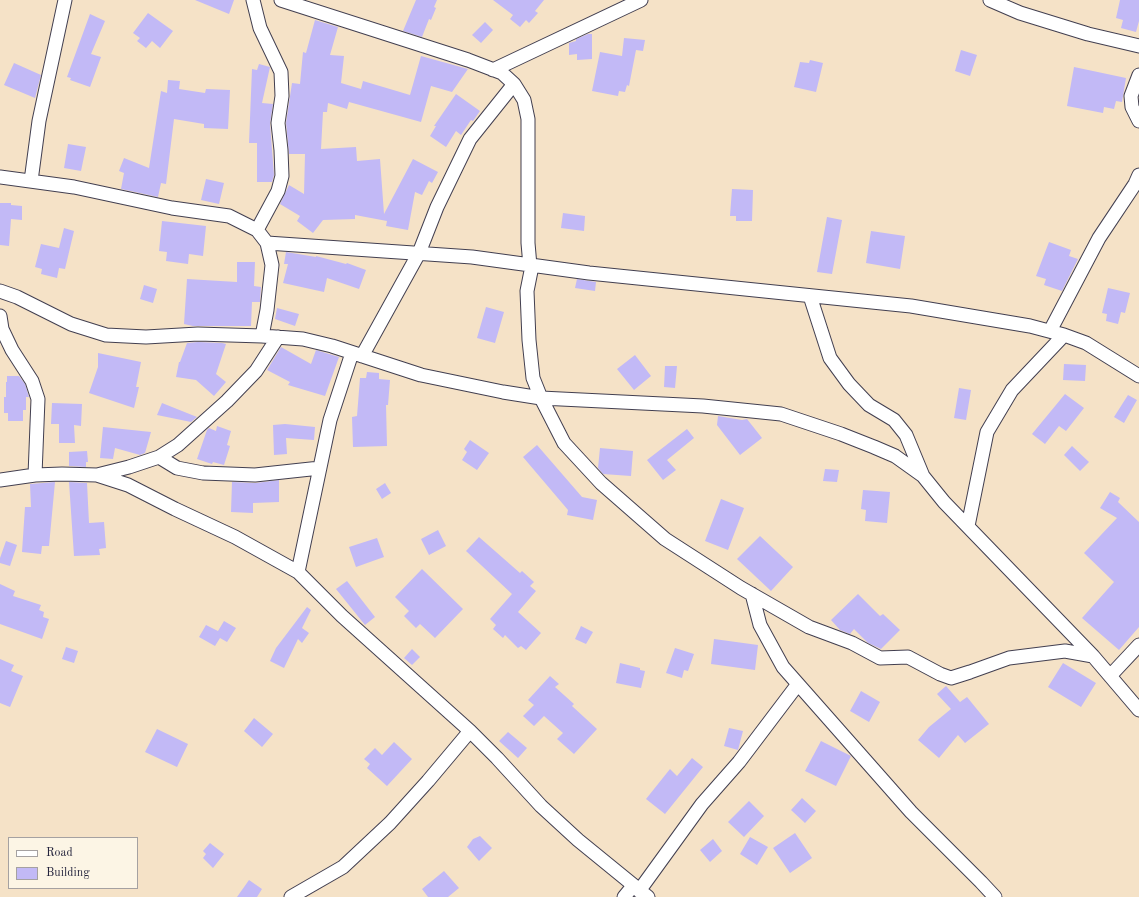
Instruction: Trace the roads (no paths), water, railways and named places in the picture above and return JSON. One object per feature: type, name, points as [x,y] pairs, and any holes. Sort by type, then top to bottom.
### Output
[{"type":"street","points":[[31,181],[39,121],[65,0]]},
{"type":"street","points":[[253,0],[260,28],[281,72],[282,96],[278,123],[282,176],[278,191],[258,230]]},
{"type":"street","points":[[281,0],[461,57],[502,73],[514,84],[524,100],[528,119],[528,243],[531,266],[527,291],[532,378],[564,443],[601,483],[665,539],[752,594],[809,627],[852,643],[880,658],[908,657],[940,674],[951,678],[1009,658],[1065,651],[1093,656]]},
{"type":"street","points":[[493,70],[640,0]]},
{"type":"street","points":[[990,0],[1020,13],[1088,34],[1139,46]]},
{"type":"street","points":[[1139,76],[1131,96],[1132,107],[1139,122]]},
{"type":"street","points":[[298,572],[330,420],[357,354],[419,253],[437,207],[470,139],[514,84]]},
{"type":"street","points":[[1050,331],[1099,238],[1139,175]]},
{"type":"street","points":[[0,177],[74,187],[172,208],[229,216],[258,230],[268,243],[272,265],[268,310],[262,336]]},
{"type":"street","points":[[268,243],[472,257],[589,273],[911,306],[1030,326],[1064,335],[1086,343],[1139,376]]},
{"type":"street","points":[[0,291],[17,297],[71,324],[106,335],[146,337],[198,334],[303,339],[357,354],[421,375],[503,392],[541,398],[703,406],[781,414],[841,434],[874,447],[894,456],[923,476]]},
{"type":"street","points":[[810,296],[830,358],[849,384],[870,405],[894,420],[906,435],[923,476],[944,502],[1093,656],[1139,710]]},
{"type":"street","points":[[0,316],[2,330],[12,350],[32,381],[38,399],[35,476]]},
{"type":"street","points":[[968,526],[987,432],[1012,390],[1064,335]]},
{"type":"street","points":[[0,480],[62,474],[98,474],[129,467],[159,457],[178,445],[227,401],[256,371],[278,337]]},
{"type":"street","points":[[159,457],[178,468],[204,473],[255,476],[320,468]]},
{"type":"street","points":[[98,474],[128,485],[235,537],[298,572],[342,616],[470,731],[541,806],[640,891]]},
{"type":"street","points":[[752,594],[760,625],[783,667],[911,812],[994,897]]},
{"type":"street","points":[[1110,676],[1139,645]]},
{"type":"street","points":[[624,897],[640,891],[702,804],[739,762],[798,684]]},
{"type":"street","points":[[291,897],[343,867],[390,823],[470,731]]}]
